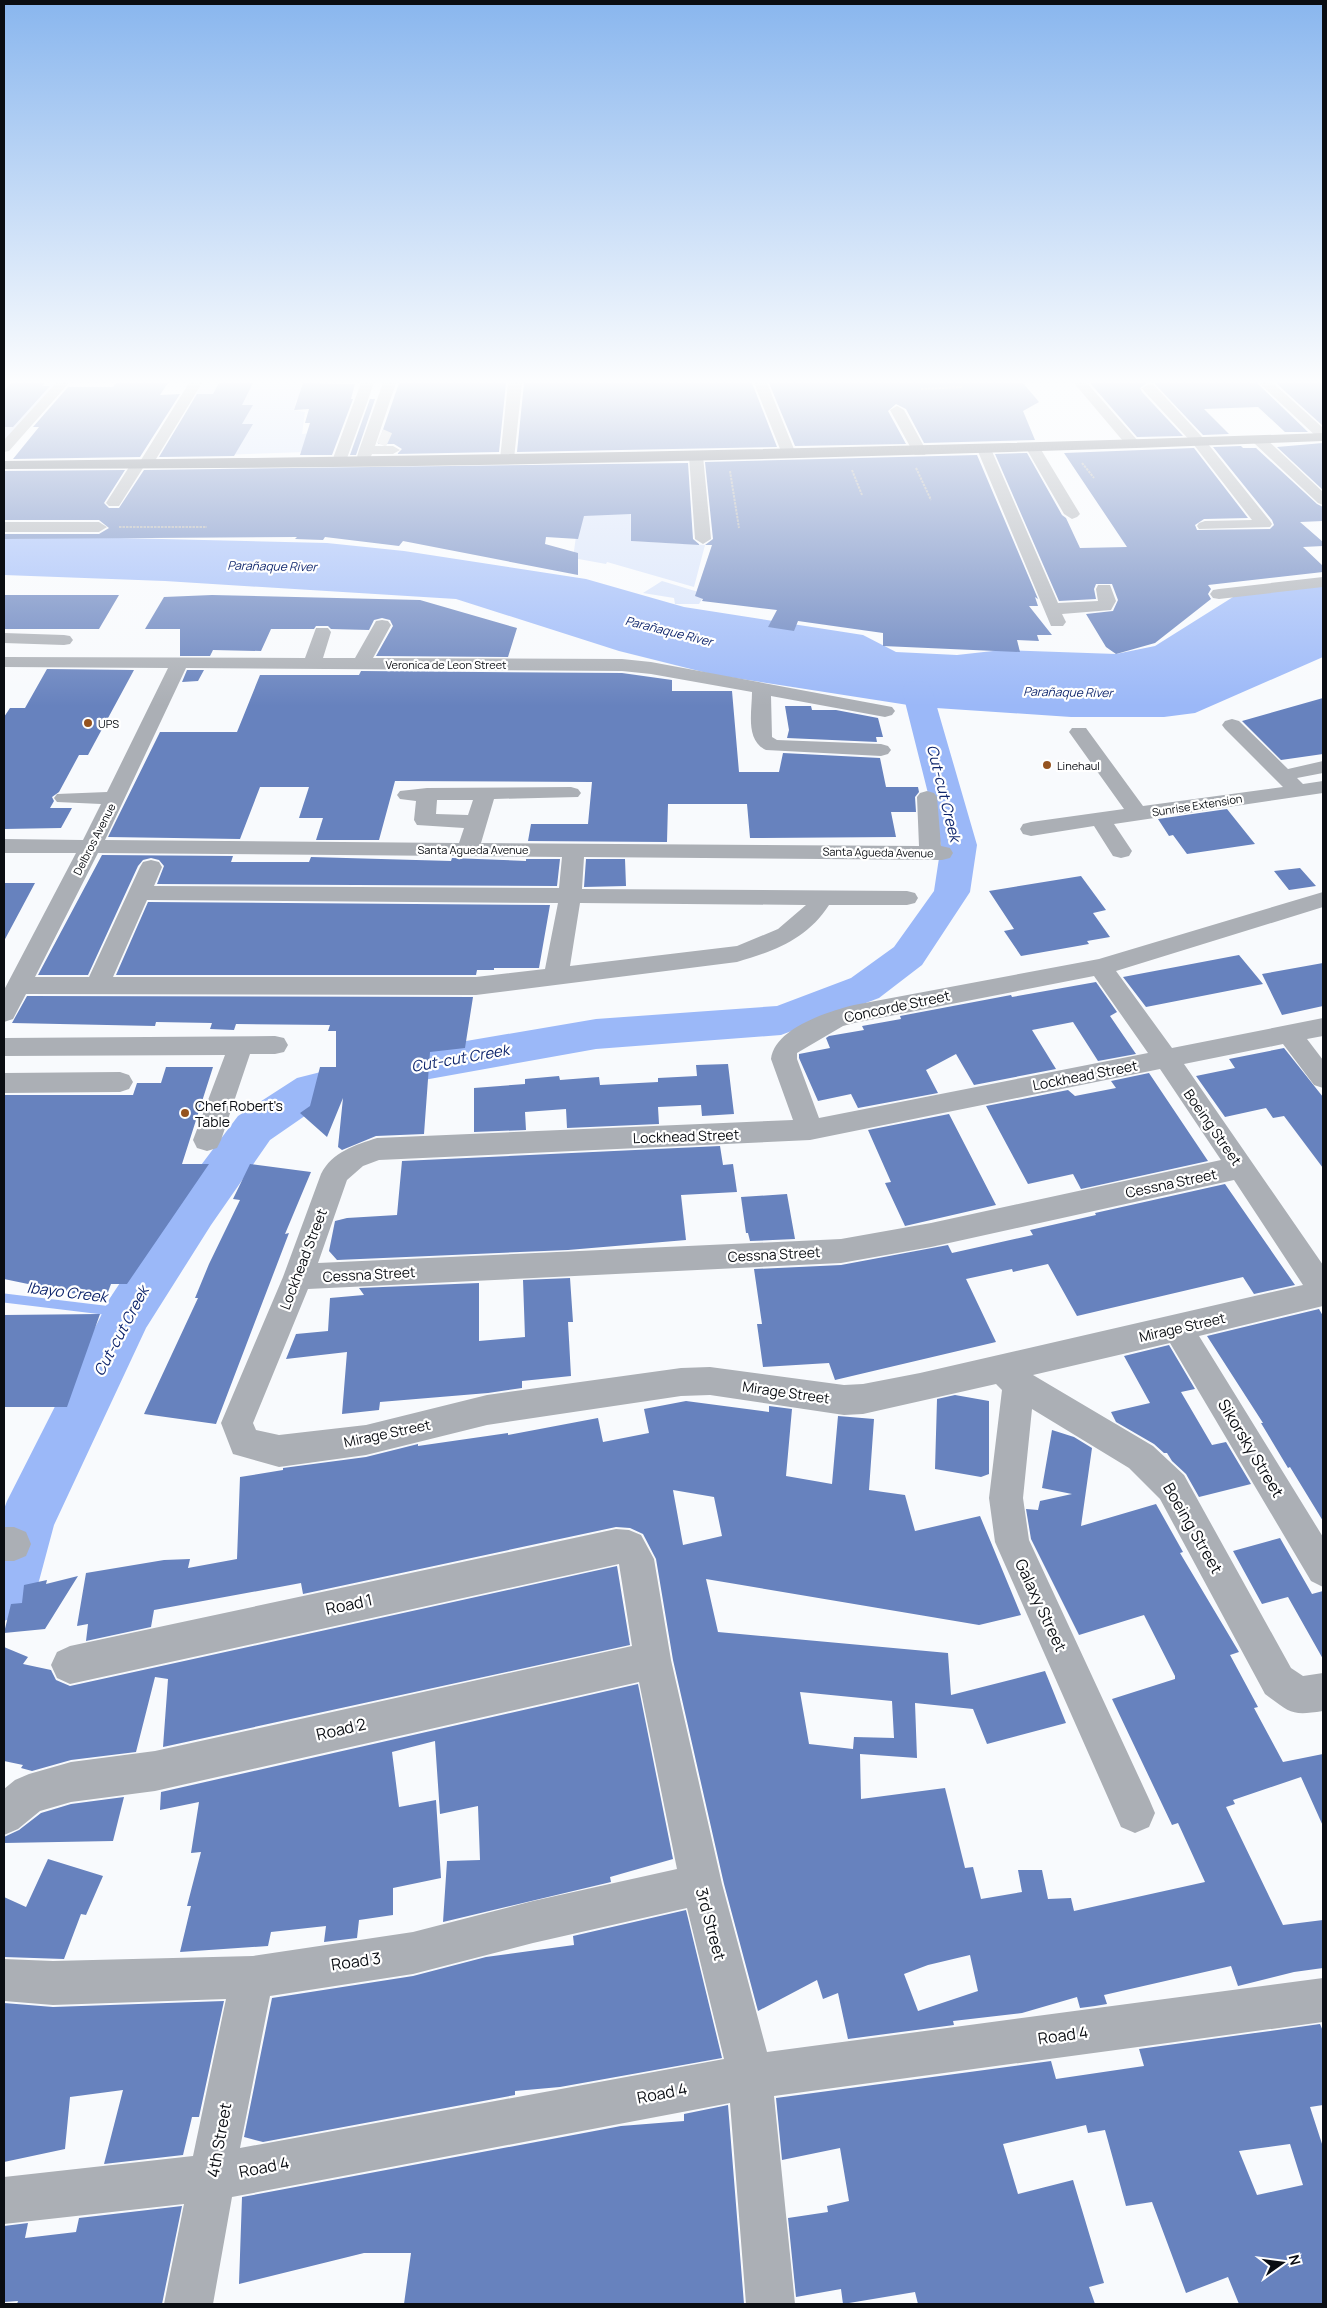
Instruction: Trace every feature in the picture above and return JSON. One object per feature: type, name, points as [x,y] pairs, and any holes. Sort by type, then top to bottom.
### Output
[{"type":"street","points":[[114,503],[123,491]]},
{"type":"street","points":[[699,491],[704,539]]},
{"type":"street","points":[[1001,491],[1054,616],[1105,606],[1107,601],[1104,590]]},
{"type":"street","points":[[1058,491],[1072,514]]},
{"type":"street","points":[[1206,526],[1264,524],[1238,491]]},
{"type":"street","points":[[1313,491],[1323,500]]},
{"type":"street","points":[[4,528],[99,527]]},
{"type":"street","points":[[1219,594],[1323,582]]},
{"type":"street","points":[[361,663],[382,625]]},
{"type":"street","points":[[312,663],[322,632]]},
{"type":"street","points":[[4,638],[64,640]]},
{"type":"street","name":"Veronica de Leon Street","points":[[4,662],[622,665],[651,668],[885,711]]},
{"type":"street","name":"Delbros Avenue","points":[[4,1013],[90,846],[180,662]]},
{"type":"street","points":[[761,688],[762,738],[772,746],[881,750]]},
{"type":"street","points":[[1232,724],[1297,781],[1323,767]]},
{"type":"street","points":[[1079,732],[1138,814]]},
{"type":"street","name":"Sunrise Extension","points":[[1030,829],[1138,814],[1297,781],[1323,787]]},
{"type":"street","points":[[468,849],[485,793]]},
{"type":"street","points":[[475,822],[425,820],[417,794],[571,793]]},
{"type":"street","name":"Santa Agueda Avenue","points":[[4,846],[936,853],[927,797]]},
{"type":"street","points":[[64,798],[114,798]]},
{"type":"street","points":[[1101,820],[1121,851]]},
{"type":"street","points":[[556,977],[570,897],[574,850]]},
{"type":"street","points":[[98,983],[151,867]]},
{"type":"street","points":[[139,893],[907,898]]},
{"type":"street","points":[[18,985],[98,983],[447,986],[556,977],[737,954],[760,948],[798,929],[814,912],[823,897]]},
{"type":"street","name":"Concorde Street","points":[[810,1130],[784,1059],[786,1049],[794,1041],[835,1020],[854,1014],[1100,967],[1323,899]]},
{"type":"street","name":"Boeing Street","points":[[1100,967],[1166,1058],[1323,1289]]},
{"type":"street","name":"Lockhead Street","points":[[245,1443],[237,1423],[298,1277],[335,1174],[353,1158],[377,1148],[810,1130],[1323,1027]]},
{"type":"street","points":[[1288,1033],[1323,1078]]},
{"type":"street","points":[[207,1140],[241,1045]]},
{"type":"street","points":[[4,1047],[275,1045]]},
{"type":"street","points":[[4,1083],[120,1082]]},
{"type":"street","name":"Cessna Street","points":[[298,1277],[841,1251],[923,1236],[1241,1167]]},
{"type":"street","name":"Mirage Street","points":[[245,1443],[279,1451],[366,1440],[487,1410],[680,1382],[710,1381],[844,1400],[882,1396],[1010,1376],[1178,1328],[1323,1293]]},
{"type":"street","name":"Sikorsky Street","points":[[1178,1328],[1323,1569]]},
{"type":"street","name":"Boeing Street","points":[[1010,1376],[1141,1457],[1159,1472],[1172,1487],[1278,1681],[1299,1696],[1323,1692]]},
{"type":"street","name":"Galaxy Street","points":[[1010,1376],[1006,1498],[1012,1542],[1135,1813]]},
{"type":"street","name":"Road 1","points":[[70,1665],[616,1546],[629,1547]]},
{"type":"street","name":"3rd Street","points":[[629,1547],[636,1559],[653,1660],[701,1884],[741,2033],[750,2077],[771,2304]]},
{"type":"street","name":"Road 2","points":[[16,1805],[71,1782],[155,1772],[653,1660]]},
{"type":"street","name":"Road 3","points":[[4,1980],[53,1983],[254,1977],[413,1953],[533,1922],[701,1884]]},
{"type":"street","name":"4th Street","points":[[189,2304],[226,2100],[254,1977]]},
{"type":"street","name":"Road 4","points":[[4,2201],[212,2177],[750,2077],[1323,2000]]},
{"type":"path","points":[[734,491],[739,528]]},
{"type":"path","points":[[860,491],[862,495]]},
{"type":"path","points":[[928,491],[931,500]]},
{"type":"path","points":[[99,527],[207,527]]},
{"type":"shaded area","points":[[611,491],[630,491],[631,541],[705,545],[694,587],[607,562],[606,564],[573,558],[578,522],[584,516],[593,515]]},
{"type":"shaded area","points":[[662,581],[705,594],[699,604],[675,604],[674,598],[643,593]]},
{"type":"water","name":"Parañaque River","points":[[78,537],[327,543],[404,551],[586,579],[684,607],[863,635],[896,652],[957,655],[1002,650],[1116,654],[1155,646],[1241,592],[1323,585],[1323,657],[1195,713],[1164,717],[1071,717],[921,707],[715,675],[619,651],[456,599],[165,581],[4,575],[4,539]]},
{"type":"building","points":[[4,491],[112,491],[104,503],[109,508],[119,508],[130,491],[690,491],[693,539],[700,545],[631,541],[631,514],[584,516],[578,539],[546,537],[545,544],[578,553],[578,575],[403,541],[399,546],[325,537],[323,540],[295,539],[297,537],[4,539],[4,534],[99,534],[109,528],[99,520],[4,520]]},
{"type":"building","points":[[708,491],[992,491],[1038,599],[1035,597],[1038,606],[1029,606],[1052,635],[1037,635],[1039,641],[1017,640],[1020,652],[883,646],[883,633],[798,621],[794,631],[768,627],[777,610],[702,601],[703,599],[695,596],[712,545],[705,545],[713,539]]},
{"type":"building","points":[[1011,491],[1048,491],[1062,515],[1066,518],[1080,548],[1127,547],[1089,491],[1227,491],[1248,518],[1204,519],[1195,525],[1197,530],[1270,529],[1274,525],[1248,491],[1303,491],[1323,507],[1323,521],[1300,522],[1323,542],[1323,546],[1303,547],[1323,566],[1323,572],[1208,585],[1211,589],[1208,594],[1211,599],[1155,643],[1116,654],[1106,647],[1086,614],[1113,611],[1118,600],[1112,584],[1096,584],[1094,589],[1096,599],[1059,601]]},
{"type":"building","points":[[4,595],[119,595],[99,629],[4,629]]},
{"type":"building","points":[[212,595],[420,600],[517,628],[508,657],[376,656],[393,626],[390,620],[382,618],[374,620],[369,630],[331,629],[328,626],[316,626],[314,629],[271,629],[261,651],[213,650],[210,656],[180,656],[180,629],[145,629],[164,597]]},
{"type":"building","points":[[47,669],[134,670],[88,755],[79,755],[59,792],[52,797],[54,801],[50,808],[72,808],[61,828],[4,829],[4,717],[10,708],[25,708]]},
{"type":"building","points":[[187,670],[204,670],[198,681],[182,682]]},
{"type":"building","points":[[361,671],[622,673],[672,680],[672,691],[732,691],[739,772],[779,772],[783,753],[880,758],[886,787],[918,787],[919,792],[915,797],[916,812],[891,812],[896,837],[750,838],[747,804],[668,804],[667,842],[528,841],[531,824],[588,824],[592,782],[395,781],[379,840],[316,840],[323,818],[299,818],[309,787],[260,787],[240,839],[108,837],[160,732],[237,732],[260,675],[359,675]]},
{"type":"building","points":[[1323,698],[1323,754],[1281,760],[1242,721]]},
{"type":"building","points":[[785,706],[811,706],[812,710],[836,710],[878,718],[883,737],[876,737],[877,742],[787,738],[789,730]]},
{"type":"building","points":[[1227,809],[1255,844],[1187,854],[1173,835],[1169,836],[1158,819]]},
{"type":"building","points":[[102,855],[233,856],[231,862],[309,862],[311,857],[451,861],[452,858],[526,861],[526,859],[560,859],[557,886],[157,884],[164,866],[159,860],[151,858],[143,860],[138,866],[88,975],[38,975]]},
{"type":"building","points":[[586,859],[625,859],[626,886],[584,887]]},
{"type":"building","points":[[1300,868],[1316,886],[1289,890],[1274,871]]},
{"type":"building","points":[[1081,876],[1106,910],[1093,913],[1110,937],[1087,941],[1089,944],[1021,956],[1004,931],[1014,929],[989,891]]},
{"type":"building","points":[[4,883],[35,883],[4,941]]},
{"type":"building","points":[[148,902],[550,905],[539,968],[494,968],[494,970],[477,970],[476,975],[116,975]]},
{"type":"building","points":[[1239,955],[1263,984],[1146,1007],[1123,977]]},
{"type":"building","points":[[1323,963],[1323,1006],[1282,1015],[1262,974]]},
{"type":"building","points":[[1096,982],[1117,1012],[1110,1016],[1136,1054],[1098,1061],[1073,1022],[1032,1030],[1056,1069],[974,1085],[956,1054],[926,1070],[938,1093],[858,1108],[851,1094],[818,1101],[799,1058],[799,1054],[830,1048],[826,1038],[829,1036],[864,1030],[862,1026],[901,1019],[900,1016],[1011,995],[1012,997]]},
{"type":"building","points":[[27,996],[473,997],[465,1048],[430,1052],[424,1134],[376,1136],[342,1150],[338,1147],[343,1098],[327,1137],[300,1113],[310,1106],[320,1067],[336,1067],[336,1031],[328,1031],[330,1025],[236,1024],[234,1030],[210,1029],[212,1023],[156,1022],[155,1026],[12,1023]]},
{"type":"building","points":[[1284,1048],[1323,1097],[1323,1168],[1284,1116],[1273,1118],[1266,1108],[1225,1117],[1196,1076],[1235,1068],[1229,1059]]},
{"type":"building","points":[[728,1064],[734,1114],[702,1116],[701,1105],[658,1107],[659,1124],[567,1128],[566,1109],[525,1112],[526,1130],[474,1132],[474,1088],[525,1084],[525,1079],[559,1076],[560,1080],[599,1077],[600,1085],[658,1082],[658,1078],[697,1076],[696,1065]]},
{"type":"building","points":[[166,1067],[213,1067],[182,1164],[209,1164],[127,1284],[111,1284],[105,1300],[4,1279],[4,1095],[133,1095],[137,1083],[161,1083]]},
{"type":"building","points":[[1149,1073],[1208,1161],[1081,1189],[1073,1174],[1028,1184],[986,1106],[1068,1090],[1075,1096],[1116,1088],[1111,1081]]},
{"type":"building","points":[[949,1114],[996,1205],[905,1226],[885,1183],[891,1182],[868,1130]]},
{"type":"building","points":[[720,1146],[723,1165],[733,1164],[737,1192],[681,1195],[686,1240],[568,1250],[337,1260],[329,1251],[335,1221],[347,1218],[397,1215],[402,1161]]},
{"type":"building","points":[[250,1164],[311,1172],[285,1234],[289,1233],[216,1424],[144,1414],[198,1298],[195,1298],[209,1264],[240,1200],[233,1199]]},
{"type":"building","points":[[1225,1184],[1295,1285],[1254,1294],[1243,1277],[1077,1316],[1048,1264],[1013,1272],[1012,1269],[966,1279],[996,1342],[835,1380],[829,1363],[763,1367],[757,1324],[762,1324],[754,1269],[841,1265],[948,1245],[952,1253],[1033,1235],[1030,1230],[1096,1215],[1095,1213]]},
{"type":"building","points":[[787,1194],[795,1239],[750,1241],[748,1233],[746,1233],[741,1197]]},
{"type":"building","points":[[570,1278],[573,1322],[568,1322],[571,1376],[522,1381],[522,1388],[488,1393],[380,1402],[379,1410],[342,1414],[347,1352],[286,1359],[296,1334],[328,1331],[330,1298],[364,1295],[359,1288],[479,1283],[479,1341],[525,1337],[523,1280]]},
{"type":"building","points":[[1319,1309],[1323,1316],[1323,1521],[1207,1336]]},
{"type":"building","points":[[100,1314],[67,1407],[4,1407],[4,1315]]},
{"type":"building","points":[[1169,1345],[1195,1389],[1181,1392],[1212,1445],[1226,1442],[1251,1484],[1199,1497],[1186,1474],[1172,1461],[1167,1453],[1164,1453],[1154,1444],[1116,1422],[1111,1412],[1150,1403],[1124,1356]]},
{"type":"building","points":[[955,1395],[989,1401],[989,1474],[981,1477],[935,1469],[937,1399]]},
{"type":"building","points":[[686,1401],[769,1412],[769,1406],[792,1409],[786,1476],[832,1484],[838,1416],[874,1419],[869,1490],[905,1495],[915,1531],[980,1516],[1021,1615],[979,1625],[706,1579],[718,1632],[948,1653],[951,1695],[1045,1671],[1066,1723],[987,1744],[973,1709],[915,1703],[917,1758],[860,1754],[861,1799],[945,1788],[965,1868],[973,1867],[981,1899],[1022,1892],[1018,1870],[1042,1870],[1048,1899],[1071,1898],[1074,1911],[1205,1882],[1178,1823],[1172,1825],[1112,1699],[1175,1679],[1175,1676],[1144,1615],[1079,1635],[1031,1539],[1026,1509],[1038,1510],[1040,1501],[1072,1494],[1042,1488],[1052,1430],[1074,1437],[1092,1448],[1081,1526],[1156,1504],[1183,1552],[1180,1553],[1239,1652],[1230,1655],[1258,1707],[1254,1708],[1283,1762],[1323,1754],[1323,1826],[1301,1777],[1233,1800],[1235,1804],[1226,1807],[1283,1925],[1323,1920],[1323,1968],[1294,1972],[1238,1986],[1231,1966],[1104,1995],[1107,2004],[1080,2008],[1077,1997],[1022,2013],[953,2021],[954,2025],[848,2039],[838,1993],[823,1999],[817,1980],[758,2011],[724,1884],[673,1660],[656,1559],[643,1534],[630,1528],[616,1527],[303,1594],[301,1583],[154,1610],[151,1627],[86,1641],[88,1624],[77,1626],[86,1573],[164,1560],[190,1559],[188,1568],[237,1559],[240,1477],[283,1470],[283,1468],[366,1457],[418,1444],[418,1446],[508,1433],[508,1435],[598,1418],[603,1442],[649,1433],[644,1409]],"holes":[[[673,1490],[714,1497],[722,1536],[683,1545]],[[800,1692],[892,1701],[894,1738],[854,1737],[853,1749],[809,1744]],[[970,1955],[978,1991],[918,2011],[904,1974],[928,1965]]]},
{"type":"building","points":[[1280,1538],[1312,1594],[1323,1591],[1323,1659],[1288,1597],[1262,1604],[1233,1551]]},
{"type":"building","points":[[617,1566],[630,1645],[163,1747],[168,1679],[155,1677],[136,1752],[71,1760],[32,1771],[21,1768],[23,1765],[4,1761],[4,1647],[28,1657],[23,1664],[51,1670],[56,1680],[70,1686]]},
{"type":"building","points":[[78,1576],[45,1629],[4,1633],[11,1604],[22,1603],[24,1585],[47,1580],[46,1584]]},
{"type":"building","points":[[638,1684],[673,1859],[610,1877],[611,1882],[443,1922],[447,1861],[480,1860],[478,1806],[440,1814],[435,1741],[392,1752],[399,1807],[436,1800],[441,1878],[393,1888],[393,1915],[359,1920],[357,1938],[324,1942],[326,1926],[271,1932],[268,1946],[180,1952],[191,1906],[187,1906],[201,1852],[191,1853],[199,1802],[160,1810],[161,1792]]},
{"type":"building","points":[[124,1797],[113,1841],[4,1843],[4,1837],[19,1830],[41,1813],[71,1804]]},
{"type":"building","points":[[48,1859],[103,1876],[86,1915],[81,1914],[64,1959],[4,1957],[4,1897],[26,1907]]},
{"type":"building","points":[[686,1910],[722,2058],[560,2087],[515,2091],[515,2095],[263,2142],[244,2137],[272,1998],[413,1976],[486,1957],[574,1945],[573,1936]]},
{"type":"building","points":[[224,2001],[199,2117],[192,2117],[183,2155],[104,2164],[123,2090],[70,2097],[65,2149],[4,2162],[4,2003],[53,2007]]},
{"type":"building","points":[[1320,2024],[1323,2031],[1323,2105],[1310,2107],[1323,2147],[1323,2304],[1239,2304],[1228,2277],[1186,2293],[1152,2202],[1126,2206],[1105,2130],[1088,2133],[1086,2125],[1003,2144],[1018,2194],[1073,2180],[1104,2283],[1089,2287],[1095,2304],[918,2304],[915,2292],[843,2304],[841,2289],[796,2297],[788,2218],[828,2212],[827,2206],[849,2201],[840,2148],[782,2160],[776,2098],[1051,2061],[1056,2079],[1144,2066],[1139,2049]],"holes":[[[1290,2144],[1303,2185],[1257,2195],[1239,2151]]]},
{"type":"building","points":[[728,2105],[744,2304],[404,2304],[411,2253],[364,2253],[239,2284],[242,2197],[621,2126],[684,2121],[684,2114]]},
{"type":"building","points":[[182,2206],[162,2304],[17,2304],[18,2301],[4,2302],[4,2226],[28,2223],[25,2238],[76,2232],[79,2218]]},
{"type":"waterway","name":"Cut-cut Creek","points":[[4,1592],[10,1581],[27,1521],[128,1313],[194,1211],[254,1128],[312,1089],[396,1069],[596,1034],[781,1020],[865,988],[908,956],[952,892],[959,845],[917,690]]},
{"type":"waterway","name":"Ibayo Creek","points":[[4,1298],[128,1313]]},
{"type":"place","name":"UPS","points":[[88,723]]},
{"type":"place","name":"Linehaul","points":[[1047,765]]},
{"type":"place","name":"Chef Robert's Table","points":[[185,1113]]}]
